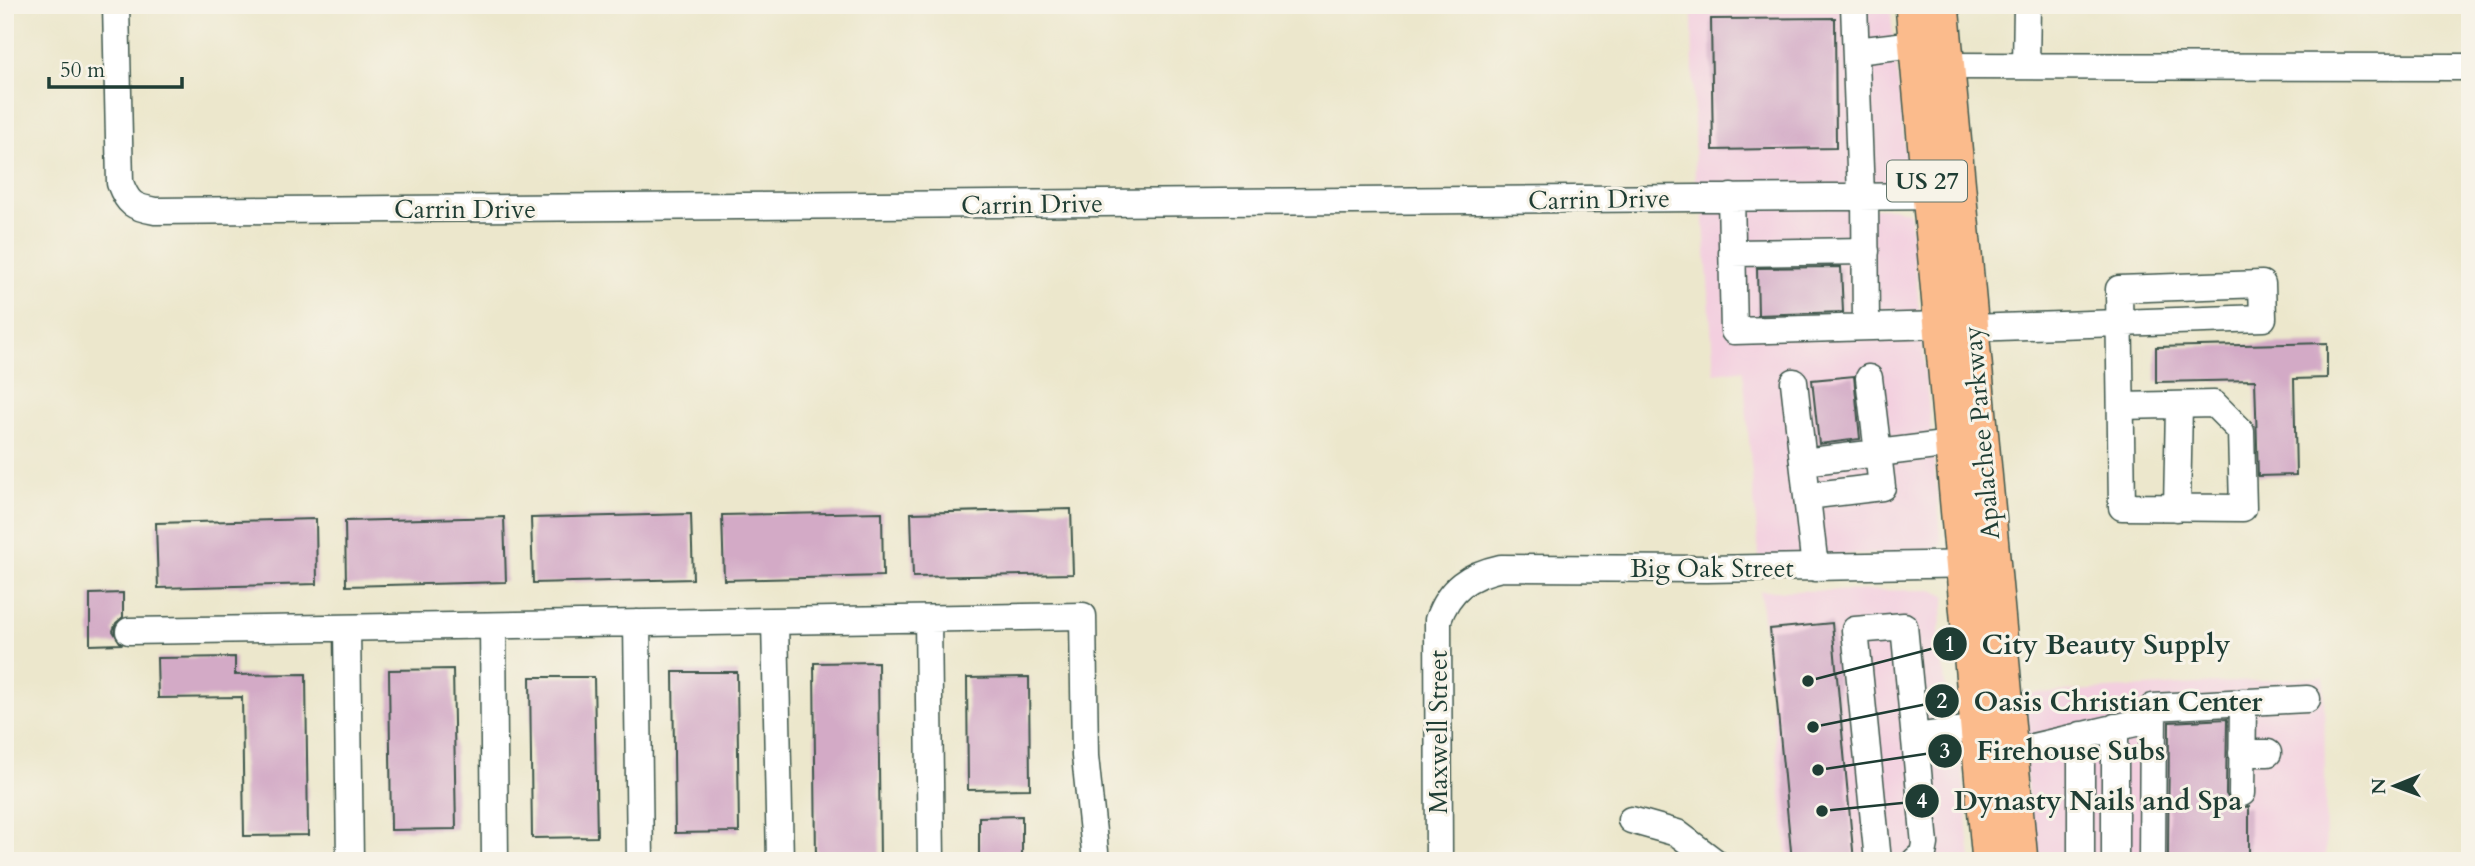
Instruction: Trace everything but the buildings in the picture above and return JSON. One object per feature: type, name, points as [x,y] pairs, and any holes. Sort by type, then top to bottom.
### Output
[{"type":"main road","name":"Apalachee Parkway","points":[[1912,5],[1915,44],[1944,196],[1978,564],[1978,728],[1989,861]]},
{"type":"main road","name":"Apalachee Parkway","points":[[1942,5],[1948,66],[1944,196]]},
{"type":"main road","name":"Apalachee Parkway","points":[[1956,326],[1952,444],[1978,564],[2011,752],[2021,861]]},
{"type":"street","name":"Carrin Drive","points":[[116,5],[120,183],[127,201],[133,207],[155,211],[1944,196]]},
{"type":"street","points":[[1854,5],[1866,251],[1866,327]]},
{"type":"street","points":[[2026,66],[2027,5]]},
{"type":"street","points":[[1856,51],[1915,44]]},
{"type":"street","points":[[1948,66],[2470,67]]},
{"type":"street","points":[[1731,197],[1734,331],[2119,323],[2263,318],[2262,284],[2119,289],[2119,323],[2120,406],[2122,507],[2243,508],[2241,431],[2214,404],[2120,406]]},
{"type":"street","points":[[1732,253],[1866,251]]},
{"type":"street","points":[[1807,496],[1882,487],[1869,379]]},
{"type":"street","points":[[1794,382],[1815,568]]},
{"type":"street","points":[[2178,508],[2179,405]]},
{"type":"street","points":[[1803,462],[1952,444]]},
{"type":"street","name":"Big Oak Street","points":[[1444,604],[1455,589],[1472,576],[1501,568],[1815,568],[1978,564]]},
{"type":"street","name":"Maxwell Street","points":[[1439,861],[1436,666],[1438,620],[1444,604]]},
{"type":"street","points":[[129,632],[1083,616],[1085,756],[1100,856]]},
{"type":"street","points":[[928,619],[931,861]]},
{"type":"street","points":[[775,621],[779,861]]},
{"type":"street","points":[[637,623],[640,861]]},
{"type":"street","points":[[493,626],[495,861]]},
{"type":"street","points":[[1878,861],[1855,630],[1904,626],[1925,844],[1923,854],[1915,861]]},
{"type":"street","points":[[347,628],[350,861]]},
{"type":"street","points":[[2152,861],[2153,707],[2307,699]]},
{"type":"street","points":[[2242,793],[2255,753],[2243,702]]},
{"type":"street","points":[[2011,752],[2153,719]]},
{"type":"street","points":[[2115,727],[2115,861]]},
{"type":"street","points":[[1915,737],[1978,728]]},
{"type":"street","points":[[2081,735],[2081,861]]},
{"type":"street","points":[[1630,820],[1677,833],[1714,861]]},
{"type":"shaded area","points":[[1773,5],[1890,5],[1908,179],[1892,187],[1695,186],[1692,13],[1772,13]]},
{"type":"shaded area","points":[[1703,207],[1896,208],[1910,213],[1942,545],[1936,552],[1759,557],[1743,370],[1714,373]]},
{"type":"shaded area","points":[[1933,590],[1946,596],[1939,630],[1948,710],[1961,755],[1971,861],[1788,861],[1760,591]]},
{"type":"shaded area","points":[[2324,677],[2326,861],[2035,861],[2017,694]]},
{"type":"place","name":"City Beauty Supply","points":[[1808,681]]},
{"type":"place","name":"Oasis Christian Center","points":[[1813,727]]},
{"type":"place","name":"Firehouse Subs","points":[[1818,770]]},
{"type":"place","name":"Dynasty Nails and Spa","points":[[1822,811]]}]
